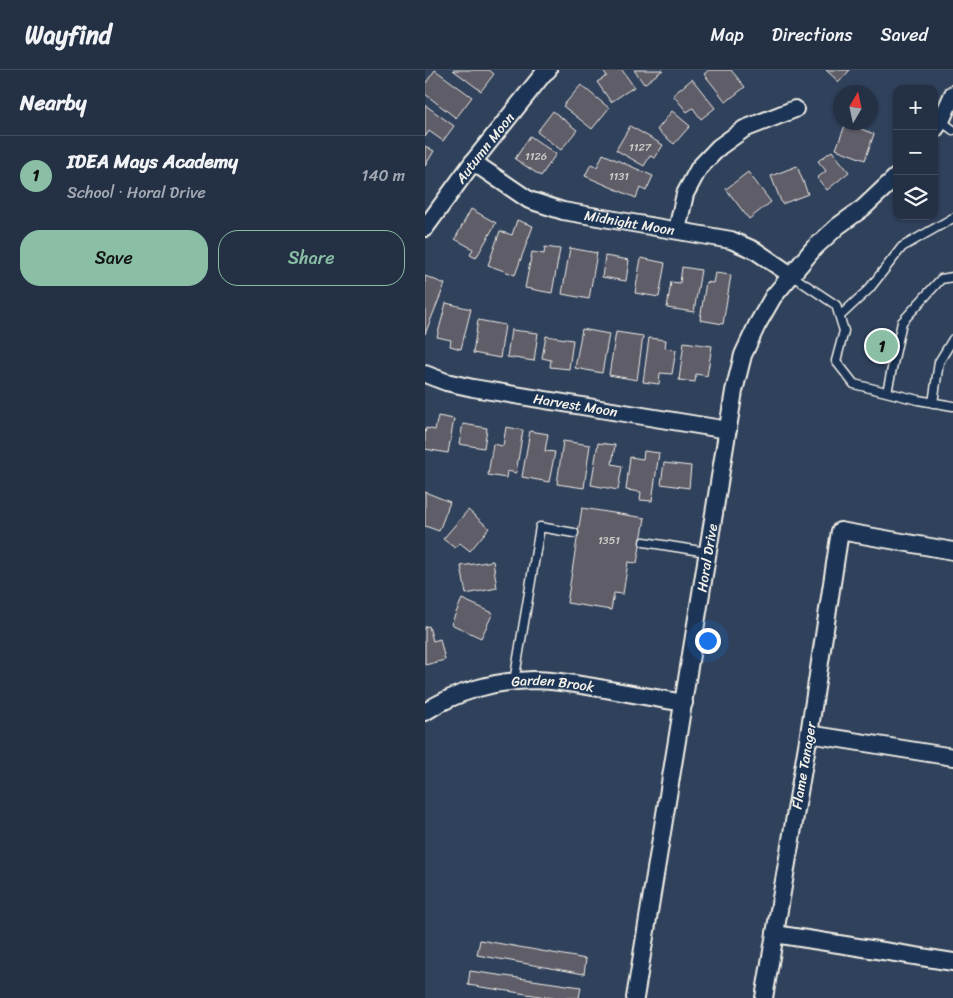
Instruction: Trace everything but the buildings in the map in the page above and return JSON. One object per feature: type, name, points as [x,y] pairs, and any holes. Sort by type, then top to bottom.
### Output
[{"type":"street","name":"Autumn Moon","points":[[425,228],[473,162],[548,70]]},
{"type":"street","points":[[943,127],[953,94]]},
{"type":"street","points":[[677,230],[685,194],[699,168],[719,147],[744,129],[795,109]]},
{"type":"street","name":"Midnight Moon","points":[[473,162],[529,200],[563,211],[731,240],[756,251],[791,275]]},
{"type":"street","name":"Horal Drive","points":[[635,998],[734,391],[743,355],[773,297],[814,248],[838,226],[863,208],[893,180]]},
{"type":"street","name":"Harvest Moon","points":[[425,374],[446,382],[473,388],[728,430]]},
{"type":"street","name":"Flame Tanager","points":[[764,998],[809,734],[840,532],[953,551]]},
{"type":"street","name":"Garden Brook","points":[[425,712],[462,694],[494,685],[535,680],[560,682],[684,702]]},
{"type":"street","points":[[809,734],[953,757]]},
{"type":"street","points":[[775,934],[953,962]]},
{"type":"lane","points":[[839,316],[869,289],[902,247],[953,218]]},
{"type":"lane","points":[[791,275],[836,305],[844,331],[836,361],[854,384],[953,406]]},
{"type":"lane","points":[[887,392],[902,322],[941,279],[953,277]]},
{"type":"lane","points":[[933,403],[939,362],[953,339]]},
{"type":"lane","points":[[514,682],[540,527],[574,533]]},
{"type":"lane","points":[[644,542],[707,552]]},
{"type":"place","name":"IDEA Mays Academy","points":[[882,346]]}]
